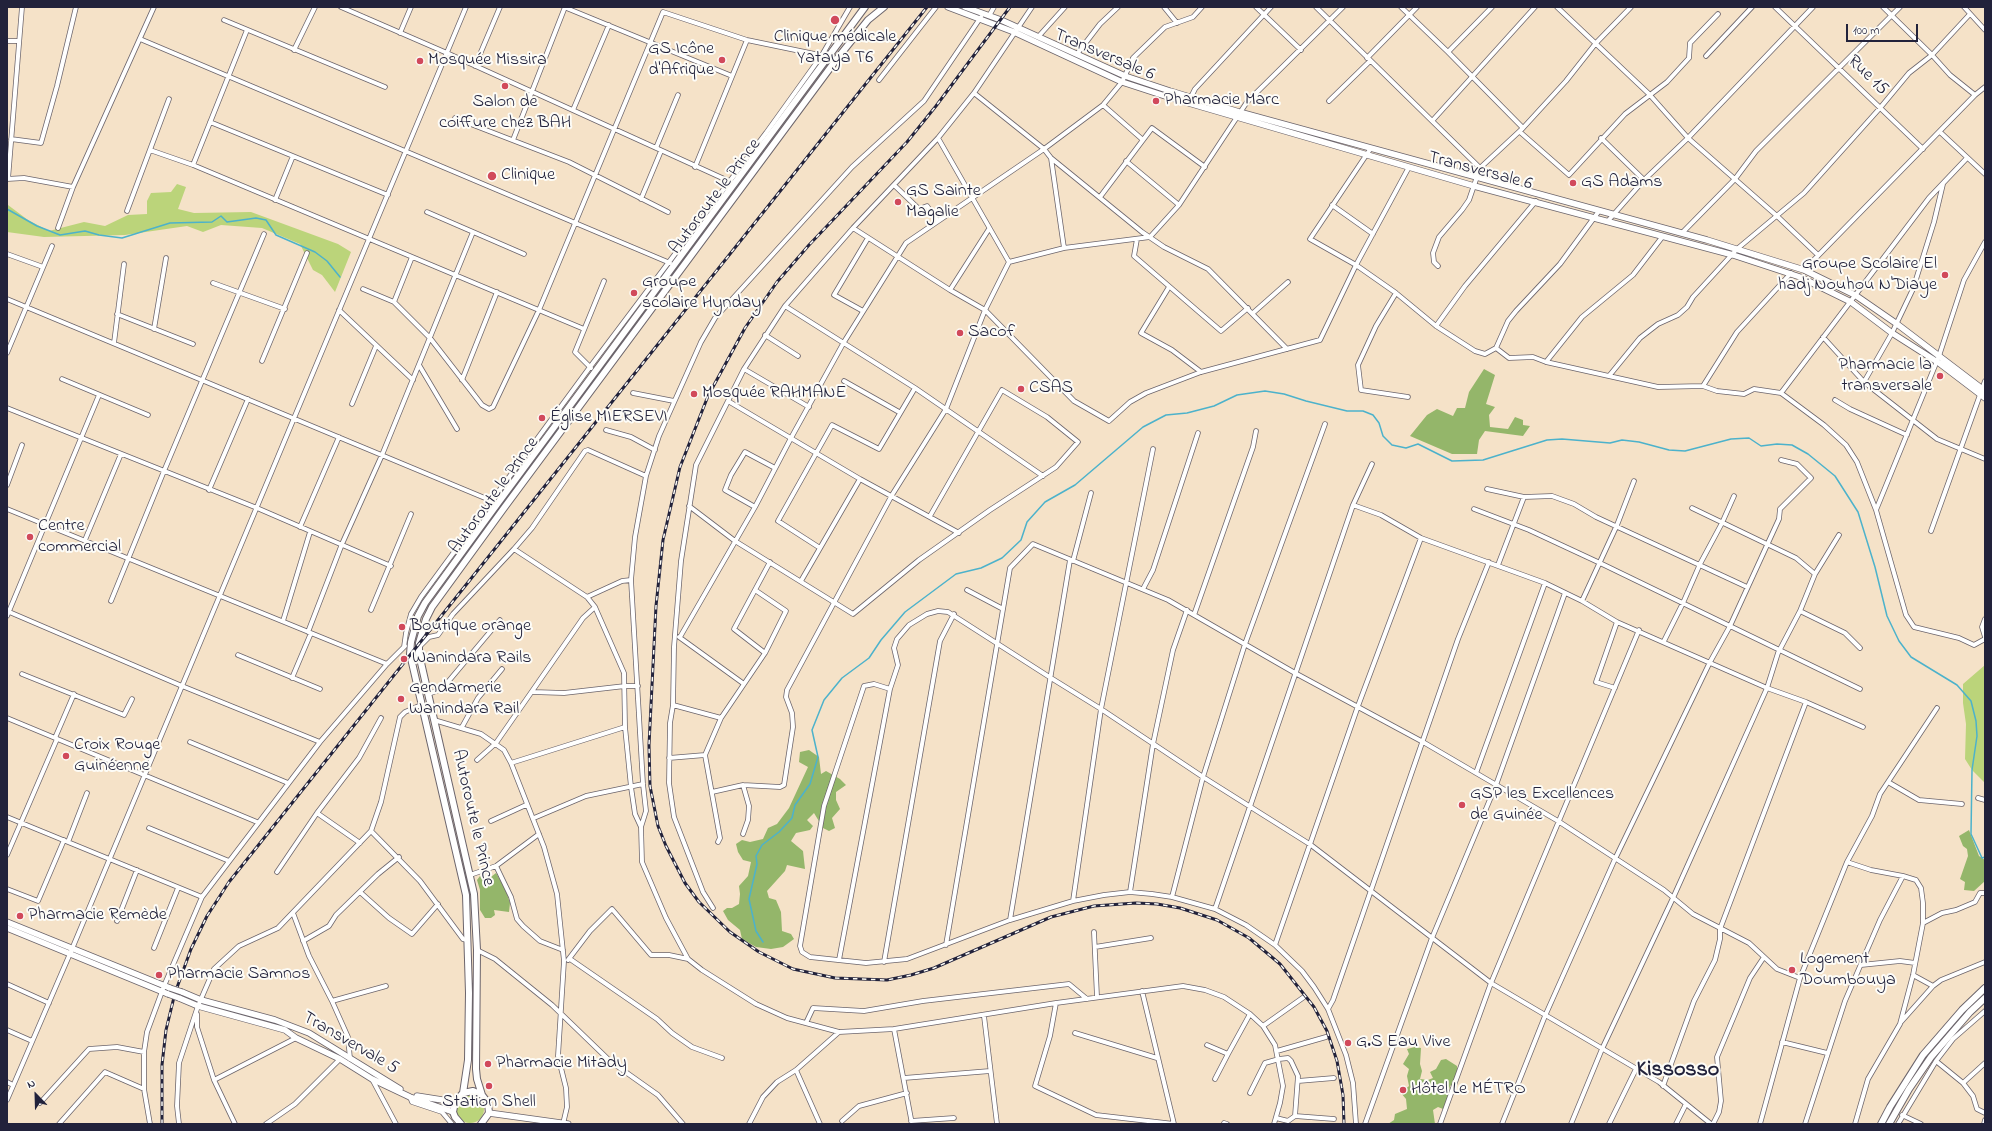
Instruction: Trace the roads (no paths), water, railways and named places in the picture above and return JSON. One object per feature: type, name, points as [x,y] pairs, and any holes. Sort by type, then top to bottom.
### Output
[{"type":"main road","name":"Autoroute le Prince","points":[[463,1093],[468,1045],[469,993],[466,895],[435,756],[421,705],[410,654],[411,642],[418,616],[425,603],[592,370],[732,182],[830,57],[865,7]]},
{"type":"main road","name":"Autoroute le Prince","points":[[489,1113],[488,1103],[482,1095],[477,1079],[476,1069],[477,950],[474,894],[433,720],[418,643],[426,619],[432,607],[836,60],[868,20],[884,7]]},
{"type":"main road","name":"Transversale 6","points":[[948,7],[982,16],[989,16],[1122,82],[1474,186],[1536,201],[1606,222],[1733,255],[1791,273],[1850,302],[1892,333],[1938,359]]},
{"type":"main road","name":"Transversale 6","points":[[965,7],[982,16],[1038,37],[1125,76],[1190,97],[1237,115],[1477,176],[1682,233],[1804,270],[1855,295],[1897,324],[1938,359],[1982,391],[1985,398]]},
{"type":"main road","name":"Transvervale 5","points":[[7,922],[163,989]]},
{"type":"main road","name":"Transvervale 5","points":[[7,928],[70,955],[200,1003],[285,1030],[296,1038],[340,1059],[372,1079],[410,1097],[453,1112]]},
{"type":"main road","points":[[1881,1124],[1923,1055],[1962,1010],[1985,988]]},
{"type":"main road","points":[[1889,1124],[1909,1089],[1931,1056],[1985,998]]},
{"type":"main road","name":"Transvervale 5","points":[[200,1003],[289,1025],[309,1033],[399,1089],[421,1098],[454,1102]]},
{"type":"main road","points":[[461,1124],[453,1112],[454,1102],[463,1093],[473,1091],[482,1095]]},
{"type":"main road","points":[[482,1123],[489,1113],[565,1124]]},
{"type":"street","points":[[22,7],[18,41],[8,179],[24,178],[73,187]]},
{"type":"street","points":[[11,139],[41,144],[76,7]]},
{"type":"street","points":[[58,228],[73,187],[154,7]]},
{"type":"street","points":[[294,50],[314,7]]},
{"type":"street","points":[[341,7],[532,91],[732,182],[822,55],[850,7]]},
{"type":"street","points":[[400,33],[411,7]]},
{"type":"street","points":[[7,1100],[70,955],[466,7]]},
{"type":"street","points":[[475,66],[500,7]]},
{"type":"street","points":[[513,140],[564,7],[732,76]]},
{"type":"street","points":[[879,80],[936,7]]},
{"type":"street","points":[[989,16],[994,7]]},
{"type":"street","points":[[713,908],[703,892],[674,817],[669,783],[670,723],[673,705],[675,636],[680,561],[696,465],[744,369],[785,306],[853,228],[938,138],[974,93],[1032,7]]},
{"type":"street","points":[[1038,37],[1065,7]]},
{"type":"street","points":[[1077,54],[1100,24],[1118,7]]},
{"type":"street","points":[[1164,7],[1178,22]]},
{"type":"street","points":[[680,637],[755,507],[844,342],[906,243],[937,220],[973,198],[1044,149],[1103,105],[1122,82],[1133,58],[1165,27],[1193,17],[1202,7]]},
{"type":"street","points":[[1256,7],[1301,50]]},
{"type":"street","points":[[1190,97],[1195,89],[1271,7]]},
{"type":"street","points":[[1316,7],[1368,59],[1433,120],[1480,168]]},
{"type":"street","points":[[712,792],[743,785],[780,787],[784,785],[793,727],[792,713],[786,694],[834,600],[892,495],[946,409],[985,310],[1009,262],[1064,248],[1150,237],[1179,205],[1247,102],[1343,7]]},
{"type":"street","points":[[1401,7],[1448,52],[1521,130],[1569,175],[1601,138],[1625,114],[1649,94],[1667,82],[1689,58],[1690,43],[1718,14]]},
{"type":"street","points":[[1328,101],[1417,7]]},
{"type":"street","points":[[1448,52],[1492,7]]},
{"type":"street","points":[[1433,120],[1471,76],[1535,7]]},
{"type":"street","points":[[1557,7],[1649,94],[1688,138],[1777,216],[1818,255]]},
{"type":"street","points":[[1438,266],[1434,262],[1433,253],[1439,237],[1462,210],[1474,186],[1480,168],[1521,130],[1566,82],[1596,43],[1631,7]]},
{"type":"street","points":[[1706,56],[1752,7]]},
{"type":"street","name":"Rue 15","points":[[1775,7],[1923,149]]},
{"type":"street","points":[[1606,222],[1644,180],[1688,138],[1813,7]]},
{"type":"street","points":[[1883,7],[1893,15],[1950,75],[1975,95]]},
{"type":"street","points":[[1682,233],[1735,179],[1756,151],[1900,7]]},
{"type":"street","points":[[1964,7],[1985,30]]},
{"type":"street","points":[[362,289],[394,302],[430,338],[482,406],[486,408],[493,407],[539,310],[663,12],[748,40],[830,57]]},
{"type":"street","points":[[1609,376],[1640,338],[1658,324],[1678,315],[1687,307],[1694,297],[1737,249],[1804,193],[1880,108],[1909,73],[1932,55],[1970,14]]},
{"type":"street","points":[[982,16],[924,101],[852,167],[715,318],[701,342],[674,401],[646,476],[635,537],[631,580],[643,784],[646,811],[641,826],[642,862],[666,918],[688,959],[702,970],[756,1004],[787,1018],[840,1032],[894,1029],[984,1016],[1056,1003],[1184,986],[1205,990],[1224,997],[1250,1014],[1262,1026],[1276,1044],[1283,1086],[1274,1124]]},
{"type":"street","points":[[224,20],[385,88]]},
{"type":"street","points":[[574,110],[609,26]]},
{"type":"street","points":[[193,165],[247,30]]},
{"type":"street","points":[[140,39],[671,264]]},
{"type":"street","points":[[695,166],[748,40]]},
{"type":"street","points":[[7,41],[18,41]]},
{"type":"street","points":[[1804,270],[1975,95],[1985,87]]},
{"type":"street","points":[[974,93],[1044,149],[1051,158],[1142,232],[1164,247],[1208,269],[1287,349]]},
{"type":"street","points":[[656,148],[678,95]]},
{"type":"street","points":[[127,211],[169,99]]},
{"type":"street","points":[[1103,105],[1143,140]]},
{"type":"street","points":[[455,118],[569,162],[668,212]]},
{"type":"street","points":[[210,122],[388,195]]},
{"type":"street","points":[[1100,197],[1152,128],[1205,167]]},
{"type":"street","points":[[1940,132],[1985,174]]},
{"type":"street","points":[[938,138],[1009,262]]},
{"type":"street","points":[[1601,138],[1644,180]]},
{"type":"street","points":[[1371,148],[1310,239],[1356,265],[1396,293],[1436,326],[1475,351],[1485,354],[1496,348],[1508,321],[1560,264],[1599,211]]},
{"type":"street","points":[[150,150],[193,165],[584,329]]},
{"type":"street","points":[[641,199],[661,150]]},
{"type":"street","points":[[275,200],[293,156]]},
{"type":"street","points":[[1051,158],[1064,248]]},
{"type":"street","points":[[1781,393],[1929,198],[1967,158]]},
{"type":"street","points":[[1126,162],[1179,205]]},
{"type":"street","points":[[853,228],[950,290],[985,310],[1074,401],[1109,421],[1130,402],[1201,372],[1320,340],[1356,265],[1409,167]]},
{"type":"street","points":[[1864,382],[1897,324],[1913,289],[1934,222],[1943,184]]},
{"type":"street","points":[[894,185],[919,209],[927,206],[937,220]]},
{"type":"street","points":[[1436,326],[1465,286],[1536,201]]},
{"type":"street","points":[[1332,205],[1373,234]]},
{"type":"street","points":[[426,212],[524,254]]},
{"type":"street","points":[[950,290],[990,229]]},
{"type":"street","points":[[292,678],[342,544],[382,455],[473,232]]},
{"type":"street","points":[[111,601],[130,559],[164,471],[241,293],[264,234]]},
{"type":"street","points":[[1546,362],[1582,317],[1633,275],[1663,236]]},
{"type":"street","points":[[863,311],[834,296],[868,238]]},
{"type":"street","points":[[1137,239],[1134,256],[1221,331],[1248,308]]},
{"type":"street","points":[[1876,510],[1938,359],[1964,280],[1985,242]]},
{"type":"street","points":[[7,353],[52,246]]},
{"type":"street","points":[[262,361],[285,309],[307,253]]},
{"type":"street","points":[[7,254],[43,267]]},
{"type":"street","points":[[394,302],[412,257]]},
{"type":"street","points":[[154,328],[166,258]]},
{"type":"street","points":[[114,343],[124,264]]},
{"type":"street","points":[[1703,386],[1736,332],[1791,273]]},
{"type":"street","points":[[404,647],[411,614],[421,597],[592,370],[575,352],[604,281]]},
{"type":"street","points":[[1253,313],[1288,282]]},
{"type":"street","points":[[213,283],[285,309]]},
{"type":"street","points":[[1169,287],[1141,333],[1172,350],[1201,372]]},
{"type":"street","points":[[462,380],[497,292]]},
{"type":"street","points":[[1396,293],[1376,326],[1358,365],[1361,390],[1408,397]]},
{"type":"street","points":[[7,299],[492,501]]},
{"type":"street","points":[[785,306],[844,342],[946,409],[1043,476]]},
{"type":"street","points":[[339,310],[413,380]]},
{"type":"street","points":[[117,314],[193,344]]},
{"type":"street","points":[[765,335],[798,356]]},
{"type":"street","points":[[1823,337],[1864,382],[1936,439],[1985,459]]},
{"type":"street","points":[[352,404],[376,346]]},
{"type":"street","points":[[1496,348],[1509,358],[1533,357],[1546,362],[1658,387],[1703,386],[1717,391],[1744,394],[1754,389],[1781,393],[1824,425],[1846,445],[1857,462],[1876,510],[1906,616],[1914,627],[1959,638],[1974,645],[1985,638],[1982,628],[1985,619]]},
{"type":"street","points":[[419,365],[457,429]]},
{"type":"street","points":[[744,369],[809,407]]},
{"type":"street","points":[[62,379],[148,415]]},
{"type":"street","points":[[844,381],[899,412]]},
{"type":"street","points":[[1931,531],[1985,381]]},
{"type":"street","points":[[820,548],[778,522],[816,452],[834,424],[879,449],[914,388]]},
{"type":"street","points":[[689,506],[735,541],[834,600],[852,613],[855,613],[919,560],[960,533],[990,510],[1056,467],[1078,442],[1047,417],[1002,390],[930,516]]},
{"type":"street","points":[[633,393],[674,401]]},
{"type":"street","points":[[7,616],[99,395]]},
{"type":"street","points":[[209,490],[248,399]]},
{"type":"street","points":[[1834,400],[1850,410],[1907,435]]},
{"type":"street","points":[[728,401],[860,479],[960,533]]},
{"type":"street","points":[[7,408],[256,508],[391,566]]},
{"type":"street","points":[[1172,897],[1202,777],[1245,644],[1325,424]]},
{"type":"street","points":[[606,430],[631,437],[655,450]]},
{"type":"street","points":[[1194,615],[1253,447],[1256,431]]},
{"type":"street","points":[[1143,589],[1153,570],[1198,433]]},
{"type":"street","points":[[300,527],[339,437]]},
{"type":"street","points":[[7,485],[22,445]]},
{"type":"street","points":[[1073,901],[1102,709],[1153,449]]},
{"type":"street","points":[[419,648],[429,638],[438,634],[453,614],[532,528],[585,452],[588,450],[646,476]]},
{"type":"street","points":[[755,507],[725,490],[732,475],[745,452],[775,468]]},
{"type":"street","points":[[85,540],[121,454]]},
{"type":"street","points":[[1502,1124],[1545,1016],[1615,859],[1710,662],[1730,626],[1779,519],[1780,509],[1810,478],[1796,464],[1781,460]]},
{"type":"street","points":[[1215,909],[1353,505],[1372,464]]},
{"type":"street","points":[[801,580],[860,479]]},
{"type":"street","points":[[1582,601],[1617,525],[1634,481]]},
{"type":"street","points":[[1487,489],[1524,498],[1552,496],[1574,504],[1596,516],[1747,587]]},
{"type":"street","points":[[1010,920],[1050,678],[1072,561],[1091,493]]},
{"type":"street","points":[[1664,641],[1684,603],[1700,564],[1722,523],[1734,496]]},
{"type":"street","points":[[1498,565],[1524,498]]},
{"type":"street","points":[[1353,505],[1381,515],[1421,538],[1545,583],[1582,601],[1618,622],[1664,641],[1767,688],[1806,702],[1863,727]]},
{"type":"street","points":[[1692,508],[1796,558],[1815,574]]},
{"type":"street","points":[[7,509],[387,664]]},
{"type":"street","points":[[1474,509],[1514,524],[1600,563],[1860,689]]},
{"type":"street","points":[[371,610],[391,566],[411,514]]},
{"type":"street","points":[[283,622],[310,532]]},
{"type":"street","points":[[1571,1124],[1602,1049],[1673,898],[1767,688],[1780,649],[1800,611],[1815,574],[1839,535]]},
{"type":"street","points":[[1275,945],[1311,845],[1358,706],[1421,538]]},
{"type":"street","points":[[946,945],[1010,568],[1033,544],[1143,589],[1187,610],[1295,673],[1423,742],[1558,821],[1664,890],[1693,914],[1720,930],[1749,943],[1776,969],[1800,978]]},
{"type":"street","points":[[514,549],[587,597],[595,607],[624,673],[625,727],[630,787],[635,814],[641,826]]},
{"type":"street","points":[[765,653],[734,629],[770,562]]},
{"type":"street","points":[[1328,1009],[1333,1000],[1458,639],[1489,562]]},
{"type":"street","points":[[587,597],[622,581],[631,580]]},
{"type":"street","points":[[1476,773],[1545,583]]},
{"type":"street","points":[[718,842],[720,838],[705,755],[721,718],[765,653],[786,610],[755,590]]},
{"type":"street","points":[[967,590],[1003,609]]},
{"type":"street","points":[[1365,1124],[1432,938],[1496,785],[1565,593]]},
{"type":"street","points":[[477,760],[496,744],[583,618],[595,607]]},
{"type":"street","points":[[1130,892],[1153,744],[1173,650],[1187,610]]},
{"type":"street","points":[[8,611],[182,686],[320,742]]},
{"type":"street","points":[[838,960],[890,689],[898,665],[894,648],[897,639],[909,625],[927,614],[938,611],[954,614],[1050,678],[1102,709],[1202,777],[1311,845],[1491,983],[1663,1086],[1712,1124],[1719,1112],[1720,1100],[1717,1057],[1750,978],[1764,957]]},
{"type":"street","points":[[1800,611],[1845,632],[1860,648]]},
{"type":"street","points":[[884,962],[940,641],[954,614]]},
{"type":"street","points":[[428,694],[442,689],[500,620]]},
{"type":"street","points":[[1615,688],[1596,682],[1618,622]]},
{"type":"street","points":[[1440,1124],[1491,983],[1639,630]]},
{"type":"street","points":[[675,636],[680,637],[744,684]]},
{"type":"street","points":[[150,1124],[144,1089],[144,1052],[147,1032],[163,989],[202,897],[257,822],[320,742],[387,664],[411,642]]},
{"type":"street","points":[[238,655],[320,689]]},
{"type":"street","points":[[462,727],[478,698],[502,669]]},
{"type":"street","points":[[22,674],[124,715],[132,699]]},
{"type":"street","points":[[890,689],[874,684],[864,686],[824,806],[800,946],[802,952],[810,957],[866,963],[907,959],[1010,920],[1073,901],[1130,892],[1172,897],[1215,909],[1246,925],[1275,945],[1302,971],[1328,1009],[1346,1055],[1354,1083],[1356,1124]]},
{"type":"street","points":[[533,692],[564,693],[625,686],[638,686]]},
{"type":"street","points":[[7,855],[74,694]]},
{"type":"street","points":[[1663,1086],[1694,1002],[1715,960],[1720,939],[1720,930],[1806,702]]},
{"type":"street","points":[[179,1124],[177,1106],[179,1063],[200,1003],[214,969],[224,958],[239,946],[278,928],[371,831],[381,802],[400,716],[405,712],[421,705]]},
{"type":"street","points":[[673,705],[721,718]]},
{"type":"street","points":[[1760,1124],[1800,978],[1847,862],[1872,816],[1880,794],[1937,708]]},
{"type":"street","points":[[7,718],[257,822]]},
{"type":"street","points":[[277,872],[359,758],[381,718]]},
{"type":"street","points":[[433,720],[462,727],[481,734],[504,750],[511,763],[526,804],[534,818],[540,834],[557,894],[564,960],[558,1056],[566,1088],[567,1107],[565,1124]]},
{"type":"street","points":[[511,763],[625,727]]},
{"type":"street","points":[[190,742],[288,783]]},
{"type":"street","points":[[669,758],[705,755]]},
{"type":"street","points":[[1888,782],[1919,800],[1962,804]]},
{"type":"street","points":[[534,818],[586,796],[643,784]]},
{"type":"street","points":[[743,785],[749,806],[748,820],[743,834]]},
{"type":"street","points":[[7,889],[38,901],[87,793]]},
{"type":"street","points":[[1978,798],[1985,800]]},
{"type":"street","points":[[491,821],[526,804]]},
{"type":"street","points":[[318,814],[360,843]]},
{"type":"street","points":[[7,817],[202,897]]},
{"type":"street","points":[[149,828],[229,861]]},
{"type":"street","points":[[371,831],[399,857],[438,904],[463,939],[467,940]]},
{"type":"street","points":[[470,875],[496,866],[540,834]]},
{"type":"street","points":[[303,941],[329,926],[336,915],[378,874],[399,857]]},
{"type":"street","points":[[1847,862],[1871,870],[1916,880],[1921,888],[1923,923],[1913,975],[1900,1024]]},
{"type":"street","points":[[496,866],[511,897],[517,919],[540,941],[563,950]]},
{"type":"street","points":[[117,921],[136,870]]},
{"type":"street","points":[[1805,1124],[1845,1001],[1880,920],[1903,876]]},
{"type":"street","points":[[154,948],[178,888]]},
{"type":"street","points":[[360,892],[389,918],[412,934],[438,904]]},
{"type":"street","points":[[1923,923],[1942,913],[1956,910],[1975,902],[1980,893],[1985,893]]},
{"type":"street","points":[[570,959],[590,931],[612,909],[651,955],[669,955],[688,959]]},
{"type":"street","points":[[294,913],[303,941],[348,1037],[350,1059]]},
{"type":"street","points":[[1094,932],[1097,997]]},
{"type":"street","points":[[1095,947],[1151,938]]},
{"type":"street","points":[[477,950],[495,959],[561,1014],[610,1061],[658,1095],[683,1124]]},
{"type":"street","points":[[564,960],[570,959],[657,1019],[672,1033],[692,1047],[722,1058]]},
{"type":"street","points":[[1861,965],[1900,961],[1915,963]]},
{"type":"street","points":[[1855,1124],[1868,1079],[1900,1024],[1933,986],[1941,980],[1985,962]]},
{"type":"street","points":[[1913,975],[1933,986]]},
{"type":"street","points":[[7,984],[49,1003]]},
{"type":"street","points":[[806,1023],[814,1008],[864,1011],[923,1001],[1070,984],[1086,999]]},
{"type":"street","points":[[332,1001],[386,986]]},
{"type":"street","points":[[1056,1003],[1050,1036],[1035,1086],[1096,1115],[1174,1124],[1142,991]]},
{"type":"street","points":[[1262,1026],[1304,998]]},
{"type":"street","points":[[200,1003],[197,1027],[214,1080],[235,1124]]},
{"type":"street","points":[[1898,1124],[1902,1115],[1936,1061],[1953,1039],[1985,1011]]},
{"type":"street","points":[[1215,1079],[1250,1014]]},
{"type":"street","points":[[984,1016],[996,1124]]},
{"type":"street","points":[[894,1029],[912,1122],[954,1118]]},
{"type":"street","points":[[7,1030],[32,1041]]},
{"type":"street","points":[[748,1124],[763,1097],[777,1082],[796,1070],[840,1032]]},
{"type":"street","points":[[1075,1033],[1157,1058]]},
{"type":"street","points":[[1277,1051],[1326,1037]]},
{"type":"street","points":[[214,1080],[296,1038]]},
{"type":"street","points":[[1782,1042],[1827,1053]]},
{"type":"street","points":[[1207,1045],[1228,1054]]},
{"type":"street","points":[[40,1103],[89,1049],[117,1048],[144,1052]]},
{"type":"street","points":[[1250,1093],[1265,1063],[1279,1058],[1288,1058],[1291,1061],[1298,1081],[1295,1116]]},
{"type":"street","points":[[266,1124],[295,1104],[340,1059]]},
{"type":"street","points":[[1936,1061],[1963,1083],[1973,1096],[1977,1109],[1985,1113]]},
{"type":"street","points":[[1963,1083],[1985,1063]]},
{"type":"street","points":[[1609,1124],[1636,1069]]},
{"type":"street","points":[[796,1070],[820,1124]]},
{"type":"street","points":[[904,1078],[990,1071]]},
{"type":"street","points":[[59,1124],[105,1072],[144,1089]]},
{"type":"street","points":[[1298,1081],[1334,1078]]},
{"type":"street","points":[[372,1079],[396,1124]]},
{"type":"street","points":[[7,1082],[13,1085]]},
{"type":"street","points":[[842,1121],[859,1106],[907,1093]]},
{"type":"street","points":[[410,1097],[412,1102],[442,1112],[452,1124]]},
{"type":"street","points":[[1676,1124],[1686,1104]]},
{"type":"street","points":[[1902,1115],[1921,1124]]},
{"type":"street","points":[[1276,1118],[1288,1121],[1295,1116],[1334,1120]]},
{"type":"street","points":[[1984,1124],[1985,1120]]},
{"type":"waterway","points":[[7,209],[37,226],[60,235],[85,231],[99,235],[122,238],[170,223],[212,222],[221,216],[227,222],[256,218],[266,220],[276,235],[315,252],[327,261],[340,277]]},
{"type":"waterway","points":[[763,942],[756,931],[749,899],[757,864],[756,856],[762,845],[779,832],[792,818],[795,805],[810,784],[818,757],[812,730],[824,700],[842,678],[869,658],[881,640],[905,612],[956,574],[981,568],[1002,558],[1021,540],[1027,522],[1045,502],[1075,485],[1143,427],[1166,415],[1187,413],[1214,406],[1237,395],[1265,391],[1284,394],[1347,411],[1363,411],[1373,415],[1379,423],[1383,436],[1392,445],[1406,448],[1418,444],[1452,461],[1483,460],[1547,440],[1562,439],[1610,443],[1622,440],[1639,442],[1669,450],[1685,451],[1731,439],[1749,438],[1761,446],[1777,444],[1792,445],[1808,454],[1835,476],[1858,512],[1875,567],[1887,616],[1899,641],[1911,657],[1957,685],[1971,701],[1976,721],[1977,736],[1972,770],[1971,834],[1982,858],[1985,857]]},
{"type":"railway","points":[[162,1124],[162,1065],[166,1030],[175,993],[191,949],[207,916],[229,882],[927,7]]},
{"type":"railway","points":[[1010,7],[936,106],[907,142],[809,245],[777,282],[745,328],[708,396],[680,467],[663,540],[656,606],[649,745],[650,786],[658,826],[666,846],[685,883],[699,902],[730,932],[759,952],[793,969],[835,978],[887,980],[911,975],[934,968],[1051,917],[1094,906],[1136,903],[1157,904],[1180,908],[1217,920],[1249,938],[1280,964],[1314,1007],[1327,1031],[1337,1061],[1343,1095],[1344,1124]]},
{"type":"place","name":"Clinique médicale Yataya T6","points":[[835,20]]},
{"type":"place","name":"GS Icône d'Afrique","points":[[722,60]]},
{"type":"place","name":"Mosquée Missira","points":[[420,61]]},
{"type":"place","name":"Salon de coiffure chez BAH","points":[[505,86]]},
{"type":"place","name":"Pharmacie Marc","points":[[1156,101]]},
{"type":"place","name":"Clinique","points":[[492,176]]},
{"type":"place","name":"GS Adams","points":[[1573,183]]},
{"type":"place","name":"GS Sainte Magalie","points":[[898,202]]},
{"type":"place","name":"Groupe Scolaire El hadj Nouhou N'Diaye","points":[[1945,275]]},
{"type":"place","name":"Groupe scolaire Hynday","points":[[634,293]]},
{"type":"place","name":"Sacof","points":[[960,333]]},
{"type":"place","name":"Pharmacie la transversale","points":[[1940,376]]},
{"type":"place","name":"CSAS","points":[[1021,389]]},
{"type":"place","name":"Mosquée RAHMANE","points":[[694,394]]},
{"type":"place","name":"Église MIERSEVI","points":[[542,418]]},
{"type":"place","name":"Centre commercial","points":[[30,537]]},
{"type":"place","name":"Boutique orange","points":[[402,627]]},
{"type":"place","name":"Wanindara Rails","points":[[404,659]]},
{"type":"place","name":"Gendarmerie Wanindara Rail","points":[[401,699]]},
{"type":"place","name":"Croix Rouge Guinéenne","points":[[66,756]]},
{"type":"place","name":"GSP les Excellences de Guinée","points":[[1462,805]]},
{"type":"place","name":"Pharmacie Remède","points":[[20,916]]},
{"type":"place","name":"Logement Doumbouya","points":[[1792,970]]},
{"type":"place","name":"Pharmacie Samnos","points":[[159,975]]},
{"type":"place","name":"G.S Eau Vive","points":[[1348,1043]]},
{"type":"place","name":"Pharmacie Mitady","points":[[488,1064]]},
{"type":"place","name":"Station Shell","points":[[489,1086]]},
{"type":"place","name":"Hôtel Le MÉTRO","points":[[1403,1090]]},
{"type":"district","name":"Kissosso","points":[[1678,1071]]}]
